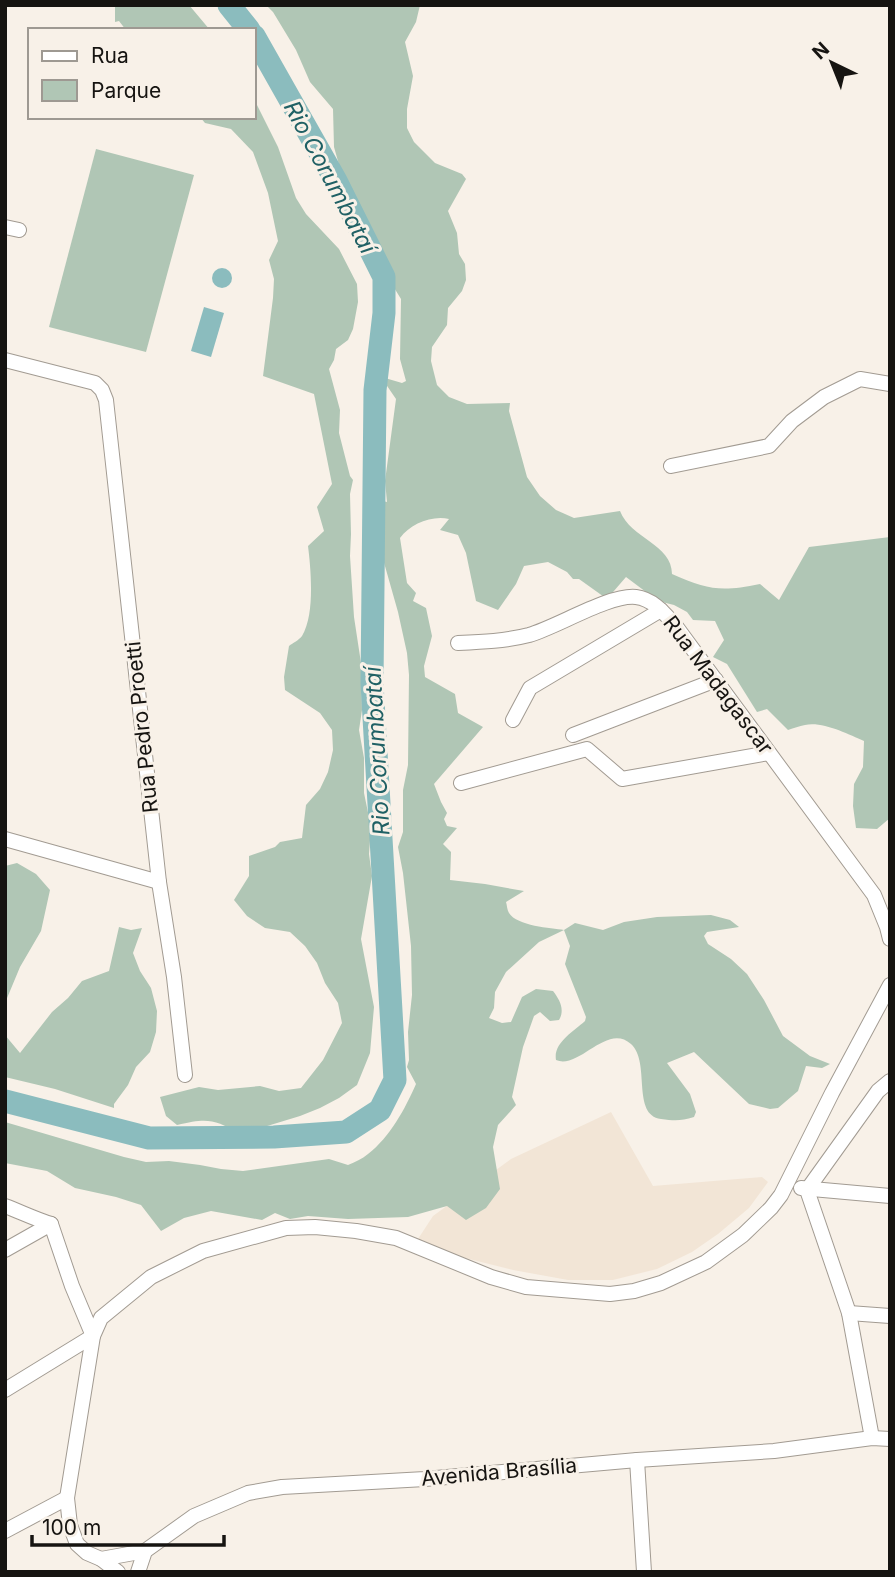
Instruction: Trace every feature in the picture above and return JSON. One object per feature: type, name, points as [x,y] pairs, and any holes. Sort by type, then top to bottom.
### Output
[{"type":"street","name":"Rua Pedro Proetti","points":[[5,360],[95,383],[106,400],[159,882],[174,977],[185,1075]]},
{"type":"street","points":[[671,466],[769,446],[792,421],[824,397],[860,379],[890,384]]},
{"type":"street","name":"Rua Madagascar","points":[[458,643],[530,635],[609,602],[632,597],[639,597],[661,610],[676,625],[874,895],[890,939]]},
{"type":"street","points":[[513,720],[530,688],[661,610]]},
{"type":"street","points":[[573,735],[716,680]]},
{"type":"street","points":[[461,783],[587,749],[622,779],[769,753]]},
{"type":"street","points":[[5,839],[159,882]]},
{"type":"street","points":[[118,1572],[77,1544],[68,1514],[67,1498],[93,1336],[101,1318],[151,1277],[203,1251],[286,1228],[315,1227],[396,1238],[491,1277],[526,1287],[610,1294],[634,1291],[661,1283],[706,1262],[743,1235],[771,1208],[787,1184],[890,985]]},
{"type":"street","points":[[807,1190],[884,1086]]},
{"type":"street","points":[[787,1184],[807,1190],[890,1196]]},
{"type":"street","points":[[807,1190],[849,1313],[872,1438]]},
{"type":"street","points":[[5,1206],[51,1224]]},
{"type":"street","points":[[51,1224],[72,1286],[93,1336]]},
{"type":"street","points":[[5,1251],[51,1224]]},
{"type":"street","points":[[849,1313],[890,1316]]},
{"type":"street","points":[[5,1390],[93,1336]]},
{"type":"street","name":"Avenida Brasília","points":[[145,1551],[194,1516],[248,1493],[282,1487],[425,1479],[774,1451],[872,1438],[890,1440]]},
{"type":"street","points":[[637,1460],[644,1572]]},
{"type":"street","points":[[5,1531],[67,1498]]},
{"type":"street","points":[[101,1559],[145,1551],[138,1572]]},
{"type":"shaded area","points":[[611,1112],[653,1186],[762,1177],[768,1182],[749,1208],[692,1252],[657,1269],[613,1280],[568,1280],[513,1270],[457,1256],[418,1239],[433,1216],[511,1159]]},
{"type":"green space","points":[[115,5],[189,5],[208,28],[124,28],[119,21],[115,22]]},
{"type":"green space","points":[[266,5],[420,5],[416,22],[405,42],[413,76],[407,109],[407,128],[414,142],[435,163],[462,174],[466,179],[448,211],[457,233],[466,280],[462,291],[448,308],[447,325],[432,347],[431,361],[437,385],[449,397],[467,404],[510,403],[509,411],[527,477],[540,496],[556,510],[574,518],[620,511],[625,521],[665,555],[672,574],[715,588],[760,584],[779,600],[809,547],[890,537],[890,818],[877,829],[856,828],[854,784],[863,767],[864,741],[819,725],[805,725],[788,730],[767,709],[757,712],[727,664],[713,657],[724,640],[715,621],[693,620],[687,612],[658,601],[626,577],[607,599],[548,562],[524,566],[516,584],[498,610],[476,601],[466,553],[458,535],[440,530],[449,519],[436,518],[422,522],[400,538],[407,583],[416,593],[413,601],[426,608],[432,636],[424,666],[425,677],[455,694],[458,713],[483,727],[434,784],[447,813],[444,819],[447,826],[457,828],[443,844],[451,852],[450,880],[524,891],[506,902],[508,912],[513,917],[535,926],[564,930],[539,942],[506,972],[495,992],[494,1008],[489,1018],[502,1023],[511,1022],[522,997],[536,989],[553,991],[560,1001],[562,1013],[559,1020],[550,1021],[540,1012],[534,1016],[523,1047],[512,1097],[516,1105],[498,1125],[493,1147],[500,1189],[486,1208],[466,1220],[447,1206],[408,1217],[348,1219],[308,1216],[290,1219],[275,1213],[262,1220],[211,1211],[184,1218],[161,1231],[141,1205],[75,1188],[47,1171],[5,1163],[5,1122],[146,1162],[169,1161],[243,1171],[329,1159],[348,1165],[366,1156],[390,1131],[416,1084],[407,1067],[412,995],[411,946],[398,847],[403,832],[403,790],[408,765],[409,675],[398,612],[381,552],[379,500],[387,502],[385,481],[396,399],[383,380],[385,378],[402,383],[406,381],[400,359],[401,299],[393,286],[380,248],[358,216],[345,186],[334,147],[333,109],[310,82],[296,50]]},
{"type":"green space","points":[[256,103],[278,147],[296,198],[306,214],[339,249],[357,284],[358,302],[353,329],[348,340],[336,349],[329,369],[340,410],[339,433],[353,480],[350,494],[350,556],[354,617],[361,663],[362,710],[359,730],[364,758],[364,793],[371,827],[369,854],[372,876],[361,939],[374,1007],[370,1053],[357,1085],[339,1098],[300,1116],[241,1134],[210,1121],[177,1125],[166,1116],[160,1097],[199,1087],[218,1090],[260,1086],[279,1091],[301,1088],[323,1060],[342,1023],[338,1003],[305,946],[290,932],[265,928],[247,916],[234,900],[249,876],[249,856],[275,847],[280,842],[302,838],[306,805],[320,789],[328,772],[333,750],[332,730],[320,713],[285,690],[284,677],[289,646],[302,636],[309,616],[311,592],[308,546],[324,531],[317,507],[332,484],[314,394],[263,376],[274,279],[269,260],[278,241],[268,193],[253,152],[231,129],[205,123],[202,119],[256,119]]},
{"type":"green space","points":[[96,149],[194,175],[146,352],[49,327]]},
{"type":"green space","points":[[17,863],[36,874],[50,890],[41,931],[20,967],[5,1003],[5,866]]},
{"type":"green space","points":[[711,915],[730,920],[739,927],[707,932],[704,936],[708,944],[731,959],[747,974],[783,1036],[810,1056],[830,1064],[822,1068],[806,1066],[798,1091],[778,1108],[770,1109],[749,1104],[694,1052],[667,1063],[690,1094],[696,1112],[694,1117],[674,1120],[652,1115],[646,1108],[640,1063],[631,1044],[622,1039],[612,1039],[574,1059],[556,1060],[561,1043],[586,1017],[565,964],[570,946],[564,930],[575,923],[603,930],[624,922],[657,917]]},
{"type":"green space","points":[[119,927],[131,930],[142,928],[133,953],[151,988],[157,1011],[156,1032],[150,1052],[136,1067],[114,1108],[55,1089],[5,1077],[5,1035],[20,1053],[52,1012],[82,981],[109,971]]},
{"type":"water","points":[[218,268],[226,268],[232,278],[226,288],[218,288],[212,282],[212,274]]},
{"type":"water","points":[[204,307],[224,313],[211,357],[191,351]]},
{"type":"waterway","name":"Rio Corumbataí","points":[[229,5],[247,28]]},
{"type":"waterway","name":"Rio Corumbataí","points":[[5,1101],[149,1138],[274,1137],[346,1132],[380,1110],[395,1080],[372,683],[375,390],[384,313],[384,277],[336,181],[256,40]]}]
